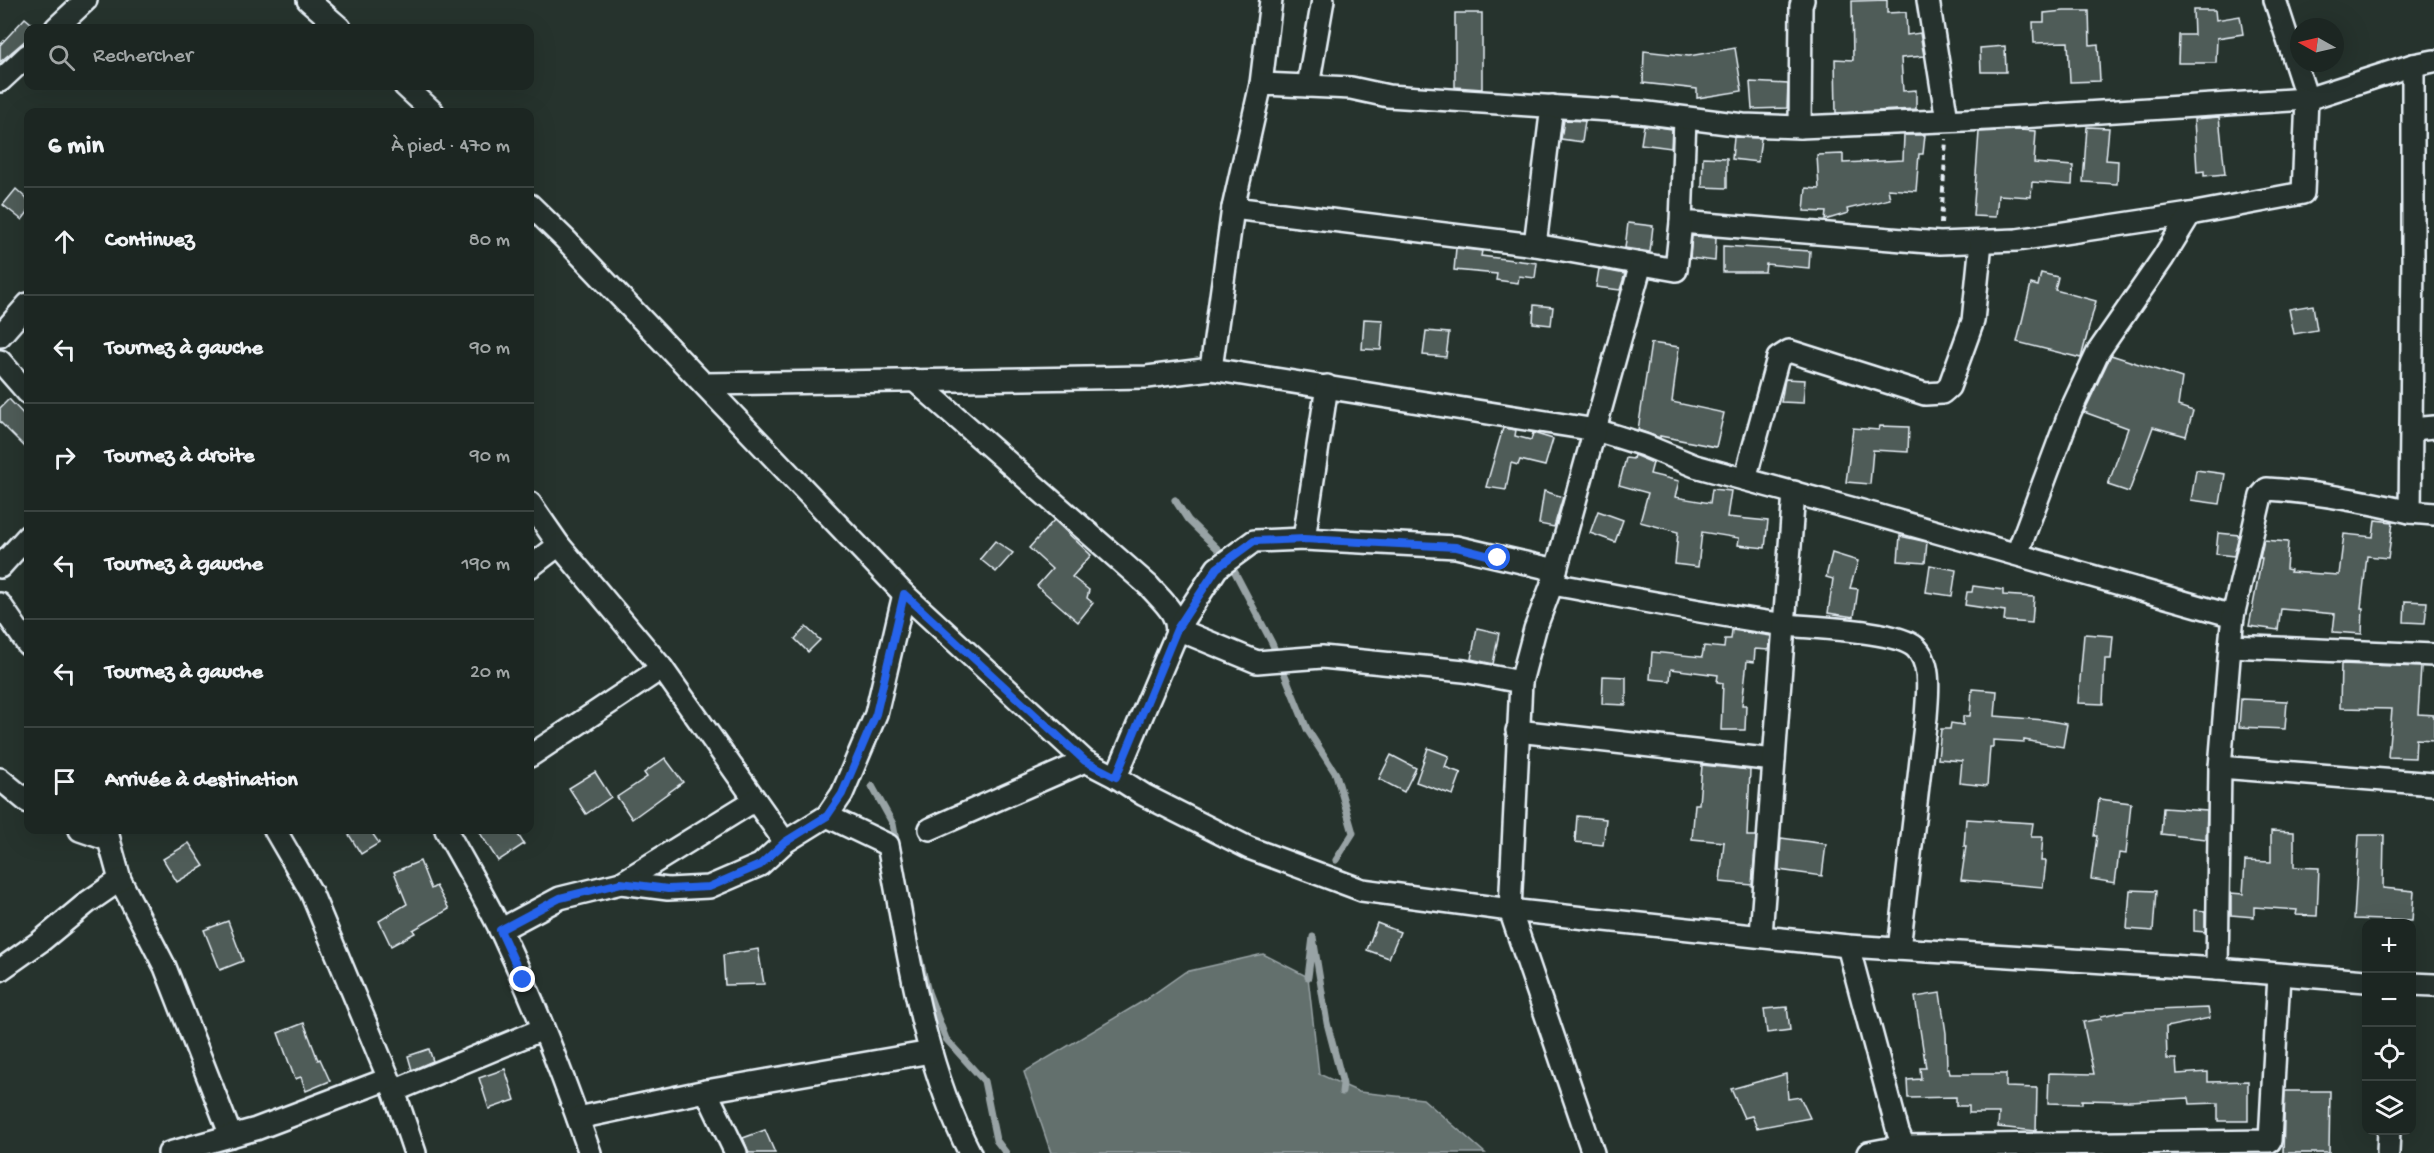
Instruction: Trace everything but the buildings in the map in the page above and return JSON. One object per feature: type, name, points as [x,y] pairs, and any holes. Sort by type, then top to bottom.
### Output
[{"type":"street","points":[[60,24],[86,0]]},
{"type":"street","points":[[308,0],[335,24]]},
{"type":"street","points":[[1211,369],[1233,208],[1262,84],[1271,0]]},
{"type":"street","points":[[1308,86],[1323,0]]},
{"type":"street","points":[[1800,128],[1801,6],[1803,0]]},
{"type":"street","points":[[1928,0],[1947,120]]},
{"type":"street","points":[[1680,222],[1940,243],[1981,242],[2017,240],[2190,214],[2303,193],[2307,99],[2275,0]]},
{"type":"street","points":[[0,81],[24,58]]},
{"type":"street","points":[[1262,84],[1351,88],[1388,96],[1640,112],[1743,125],[1800,128],[2307,99],[2434,60]]},
{"type":"street","points":[[2410,512],[2413,65]]},
{"type":"street","points":[[409,90],[429,108]]},
{"type":"street","points":[[1535,245],[1552,106]]},
{"type":"street","points":[[1233,208],[1535,245],[1676,270],[1685,119]]},
{"type":"street","points":[[534,209],[904,594],[1085,761],[1144,795],[1249,848],[1362,890],[1510,910],[1848,946],[2217,969],[2362,981]]},
{"type":"street","points":[[2017,555],[2066,423],[2098,352],[2163,258],[2190,214]]},
{"type":"street","points":[[1744,479],[1778,358],[1789,351],[1925,394],[1942,393],[1949,387],[1973,321],[1981,242]]},
{"type":"street","points":[[1593,1153],[1510,910],[1517,731],[1521,682],[1535,629],[1554,577],[1641,264]]},
{"type":"street","points":[[0,336],[24,309]]},
{"type":"street","points":[[0,362],[24,389]]},
{"type":"street","points":[[704,384],[1147,377],[1211,369],[1327,386],[1596,430],[1644,445],[1695,466],[2233,616]]},
{"type":"street","points":[[914,380],[1149,586],[1174,615],[1177,629]]},
{"type":"street","points":[[1304,539],[1327,386]]},
{"type":"street","points":[[2412,429],[2434,427]]},
{"type":"street","points":[[2217,969],[2220,767],[2230,646],[2233,616],[2261,496],[2265,490],[2310,493],[2367,501],[2410,512],[2434,514]]},
{"type":"street","points":[[1761,935],[1794,492]]},
{"type":"street","points":[[534,509],[559,545],[662,668],[785,842]]},
{"type":"street","points":[[1116,777],[1177,629],[1217,568],[1254,541],[1304,539],[1456,547],[1554,577],[1785,624],[1876,634],[1916,647],[1925,662],[1927,685],[1926,717],[1899,948]]},
{"type":"street","points":[[0,567],[24,540]]},
{"type":"street","points":[[534,564],[559,545]]},
{"type":"street","points":[[621,883],[668,889],[709,887],[760,865],[785,842],[827,816],[842,794],[876,714],[904,594]]},
{"type":"street","points":[[0,604],[24,639]]},
{"type":"street","points":[[1177,629],[1257,662],[1322,657],[1464,671],[1521,682]]},
{"type":"street","points":[[2230,646],[2434,655]]},
{"type":"street","points":[[534,753],[662,668]]},
{"type":"street","points":[[1517,731],[1774,760]]},
{"type":"street","points":[[930,829],[1085,761]]},
{"type":"street","points":[[2220,767],[2434,784]]},
{"type":"street","points":[[0,779],[24,799]]},
{"type":"street","points":[[500,930],[560,898],[621,883],[755,800]]},
{"type":"street","points":[[827,816],[888,845],[924,1030],[941,1084],[970,1153]]},
{"type":"street","points":[[277,834],[310,892],[391,1085],[415,1153]]},
{"type":"street","points":[[448,834],[500,930],[543,1029],[590,1153]]},
{"type":"street","points":[[108,835],[120,880],[165,967],[231,1136]]},
{"type":"street","points":[[0,970],[41,942],[88,902],[120,880]]},
{"type":"street","points":[[1848,946],[1899,1132],[1906,1150]]},
{"type":"street","points":[[1868,1153],[1906,1150],[2270,1147],[2279,975]]},
{"type":"street","points":[[2416,984],[2434,985]]},
{"type":"street","points":[[169,1153],[256,1129],[391,1085],[543,1029]]},
{"type":"street","points":[[578,1118],[706,1091],[931,1052]]},
{"type":"street","points":[[706,1091],[736,1153]]},
{"type":"street","points":[[2388,1153],[2389,1135]]},
{"type":"path","points":[[1940,243],[1947,120]]},
{"type":"shaded area","points":[[1263,954],[1308,977],[1319,1074],[1359,1092],[1423,1099],[1485,1153],[1051,1153],[1024,1072],[1145,1000],[1185,972]]},
{"type":"waterway","points":[[1175,500],[1188,520],[1228,559],[1272,643],[1307,729],[1336,774],[1353,833],[1336,860]]},
{"type":"waterway","points":[[872,786],[893,824],[897,846]]},
{"type":"waterway","points":[[1308,977],[1313,937],[1327,1023],[1343,1084],[1342,1092]]},
{"type":"waterway","points":[[917,948],[928,992],[946,1039],[984,1081],[996,1140],[1006,1153]]},
{"type":"route","points":[[523,980],[500,930],[527,914],[560,898],[621,883],[668,889],[709,887],[760,865],[785,842],[827,816],[842,794],[855,758],[876,714],[904,594],[1085,761],[1116,777],[1177,629],[1217,568],[1254,541],[1304,539],[1456,547],[1498,558]]}]
